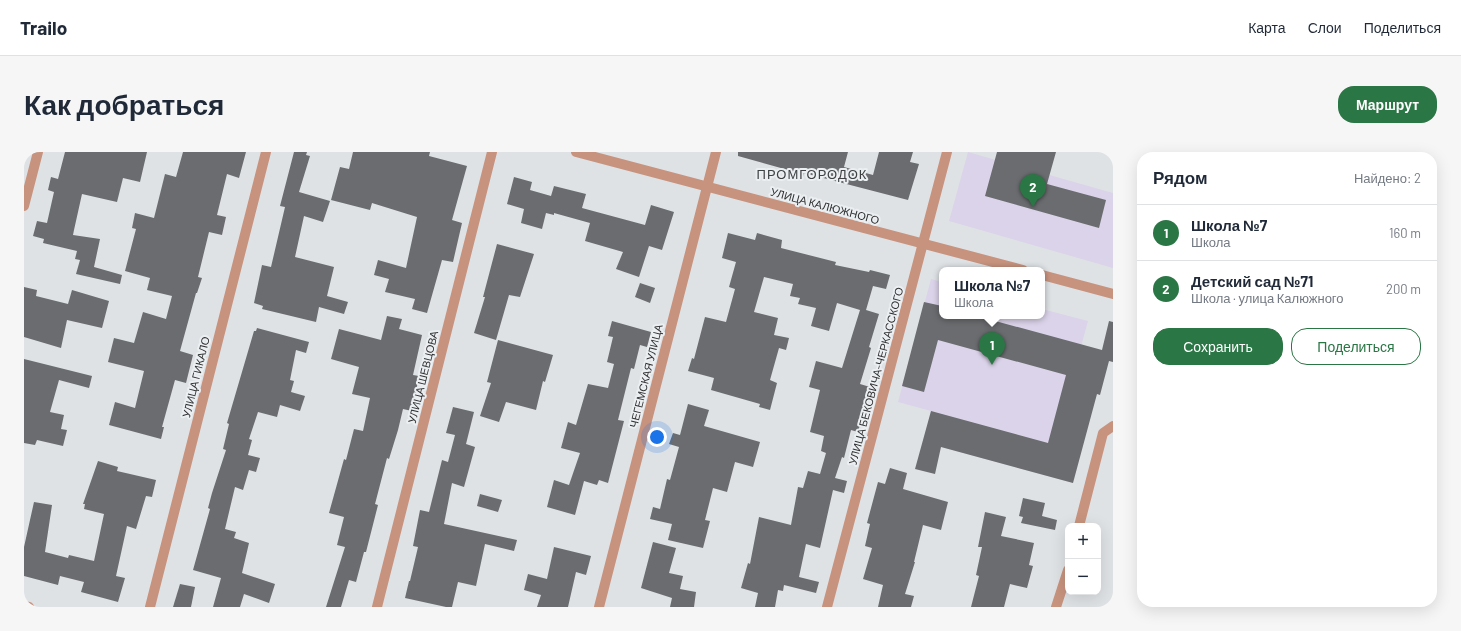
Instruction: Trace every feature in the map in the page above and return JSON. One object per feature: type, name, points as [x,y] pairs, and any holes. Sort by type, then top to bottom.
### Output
[{"type":"street","points":[[24,206],[38,152]]},
{"type":"street","name":"УЛИЦА ГИКАЛО","points":[[150,607],[266,152]]},
{"type":"street","name":"УЛИЦА ШЕВЦОВА","points":[[377,607],[492,152]]},
{"type":"street","name":"УЛИЦА КАЛЮЖНОГО","points":[[576,152],[707,188],[1011,267]]},
{"type":"street","name":"ЧЕГЕМСКАЯ УЛИЦА","points":[[599,607],[716,152]]},
{"type":"street","name":"УЛИЦА БЕКОВИЧА-ЧЕРКАССКОГО","points":[[827,607],[947,152]]},
{"type":"street","points":[[1045,276],[1113,294]]},
{"type":"street","points":[[1080,523],[1103,433],[1113,426]]},
{"type":"street","points":[[1056,607],[1065,579]]},
{"type":"street","points":[[24,606],[29,607]]},
{"type":"shaded area","points":[[968,152],[1113,193],[1113,268],[949,221]]},
{"type":"shaded area","points":[[931,279],[939,281],[939,319],[1045,319],[1045,310],[1088,321],[1068,394],[1073,483],[923,442],[931,411],[898,402]]},
{"type":"building","points":[[65,152],[147,152],[140,182],[123,178],[117,202],[82,194],[74,230],[73,235],[100,239],[94,267],[122,275],[120,284],[76,274],[80,260],[75,259],[77,251],[43,243],[44,239],[33,236],[37,221],[47,223],[54,192],[48,190],[51,177],[58,179]]},
{"type":"building","points":[[183,152],[246,152],[239,178],[227,174],[217,215],[226,217],[222,235],[209,232],[198,277],[202,278],[196,293],[180,351],[193,355],[186,383],[175,380],[162,427],[164,427],[161,439],[109,425],[115,402],[135,408],[144,371],[108,362],[114,338],[134,343],[143,312],[166,319],[172,296],[147,290],[150,278],[125,271],[136,229],[132,228],[135,213],[154,218],[165,174],[176,177]]},
{"type":"building","points":[[294,152],[307,152],[306,155],[310,156],[299,192],[330,201],[323,222],[304,216],[295,257],[334,267],[327,296],[348,302],[344,314],[319,307],[316,322],[262,309],[263,306],[254,303],[262,265],[271,267],[285,207],[280,206]]},
{"type":"building","points":[[353,152],[430,152],[429,156],[467,166],[452,220],[462,223],[453,262],[442,260],[427,313],[412,309],[415,299],[385,292],[389,279],[374,275],[378,260],[406,268],[417,217],[372,203],[370,210],[331,200],[340,167],[349,169]]},
{"type":"building","points":[[738,152],[848,152],[844,167],[873,175],[879,152],[913,152],[910,162],[919,164],[908,200],[804,173],[802,181],[786,176],[788,170],[738,156]]},
{"type":"building","points":[[997,152],[1056,152],[1047,184],[1106,200],[1099,228],[985,196]]},
{"type":"building","points":[[514,177],[532,182],[530,190],[551,196],[554,186],[586,194],[582,208],[645,225],[651,205],[674,212],[662,250],[649,246],[639,277],[616,269],[623,252],[585,241],[590,223],[554,213],[554,215],[546,213],[542,229],[521,223],[524,209],[507,204]]},
{"type":"building","points":[[728,233],[755,240],[757,233],[782,240],[781,248],[836,262],[835,265],[869,272],[870,270],[890,275],[886,289],[873,286],[866,310],[879,314],[860,384],[870,387],[858,432],[851,430],[844,458],[842,457],[835,478],[847,481],[844,493],[833,490],[820,548],[806,544],[799,577],[819,582],[816,593],[784,585],[783,591],[778,590],[775,607],[755,607],[758,593],[741,588],[748,563],[750,564],[759,517],[791,525],[798,487],[803,488],[808,471],[820,474],[826,453],[821,451],[824,436],[810,432],[820,390],[809,387],[816,361],[842,368],[860,310],[837,303],[829,331],[811,326],[816,308],[798,304],[800,298],[790,296],[793,284],[764,277],[754,312],[778,318],[774,335],[789,338],[786,350],[779,348],[770,380],[777,383],[770,410],[759,407],[760,404],[711,390],[714,378],[688,371],[692,358],[694,359],[705,317],[726,322],[735,289],[729,287],[736,262],[722,258]]},
{"type":"building","points":[[497,244],[534,254],[520,297],[509,295],[496,340],[474,333],[485,297],[483,297]]},
{"type":"building","points":[[640,283],[655,288],[650,303],[635,297]]},
{"type":"building","points":[[24,287],[37,290],[36,296],[68,304],[72,290],[109,301],[102,328],[67,320],[61,348],[24,337]]},
{"type":"building","points":[[924,302],[939,305],[939,319],[988,319],[1102,350],[1109,321],[1113,322],[1113,362],[1109,361],[1100,395],[1097,394],[1073,483],[941,447],[935,474],[915,469],[931,411],[1048,443],[1066,375],[938,340],[924,392],[902,386]]},
{"type":"building","points":[[387,316],[402,319],[399,329],[422,335],[413,375],[419,376],[412,411],[403,409],[389,459],[387,458],[375,504],[378,505],[366,552],[364,552],[356,582],[349,580],[341,607],[326,607],[345,547],[337,545],[344,517],[329,513],[354,429],[363,431],[370,398],[352,394],[359,367],[331,359],[339,329],[381,340]]},
{"type":"building","points":[[612,321],[651,332],[647,347],[640,345],[634,369],[631,368],[618,420],[624,421],[608,483],[599,480],[597,485],[584,481],[575,515],[547,507],[554,480],[569,485],[580,453],[561,448],[568,422],[576,425],[588,384],[608,388],[614,364],[607,362],[613,337],[608,336]]},
{"type":"building","points":[[257,328],[309,342],[306,353],[296,350],[290,380],[294,381],[291,392],[305,396],[300,411],[280,405],[277,417],[258,412],[249,439],[252,440],[248,455],[260,458],[256,472],[249,470],[243,490],[235,487],[225,529],[236,532],[234,538],[249,543],[242,573],[275,584],[269,603],[244,594],[240,607],[213,607],[221,578],[193,570],[210,509],[208,508],[212,493],[226,450],[223,449],[229,424],[227,423],[254,331],[256,331]]},
{"type":"building","points":[[498,340],[553,355],[545,382],[543,381],[536,410],[506,402],[499,422],[480,416],[491,383],[487,382]]},
{"type":"building","points":[[24,359],[92,376],[89,388],[59,380],[50,412],[64,415],[61,429],[67,430],[63,446],[37,440],[35,445],[24,443]]},
{"type":"building","points":[[688,404],[709,410],[704,426],[760,442],[753,467],[735,462],[727,492],[713,488],[705,520],[710,521],[703,548],[668,540],[672,524],[650,519],[653,507],[660,509],[667,479],[670,480],[679,447],[669,444],[673,433],[680,435]]},
{"type":"building","points":[[453,407],[474,412],[466,444],[475,447],[464,487],[452,483],[444,524],[517,540],[514,551],[485,544],[476,586],[458,582],[452,607],[446,607],[405,598],[418,547],[413,546],[420,510],[429,512],[442,460],[448,462],[455,435],[446,433]]},
{"type":"building","points":[[98,461],[118,467],[117,471],[156,480],[152,497],[146,496],[136,529],[127,526],[116,576],[125,578],[118,602],[81,592],[84,582],[60,576],[58,585],[24,576],[24,547],[34,502],[52,505],[45,552],[68,558],[69,555],[94,561],[104,514],[84,509],[85,504],[83,504]]},
{"type":"building","points":[[890,468],[907,473],[903,489],[948,502],[941,530],[923,525],[915,562],[905,594],[914,596],[911,607],[878,607],[883,585],[863,579],[872,548],[865,546],[870,524],[867,523],[878,482],[885,484]]},
{"type":"building","points":[[480,494],[502,500],[498,512],[477,506]]},
{"type":"building","points":[[1023,498],[1045,503],[1042,516],[1057,520],[1055,530],[1021,523],[1023,517],[1019,516]]},
{"type":"building","points":[[985,512],[1006,517],[1001,536],[1034,543],[1029,565],[1033,566],[1027,588],[1010,584],[1004,607],[971,607],[979,576],[976,575],[982,547],[978,547]]},
{"type":"building","points":[[653,542],[676,548],[669,573],[683,576],[680,589],[696,592],[694,607],[670,607],[672,598],[641,588]]},
{"type":"building","points":[[554,547],[591,556],[586,575],[576,572],[568,607],[537,607],[541,595],[524,590],[528,574],[547,579]]},
{"type":"building","points":[[180,584],[195,587],[191,607],[173,607]]},
{"type":"place","name":"Детский сад №71","points":[[1033,207]]},
{"type":"place","name":"Школа №7","points":[[992,365]]},
{"type":"district","name":"ПРОМГОРОДОК","points":[[812,174]]}]
